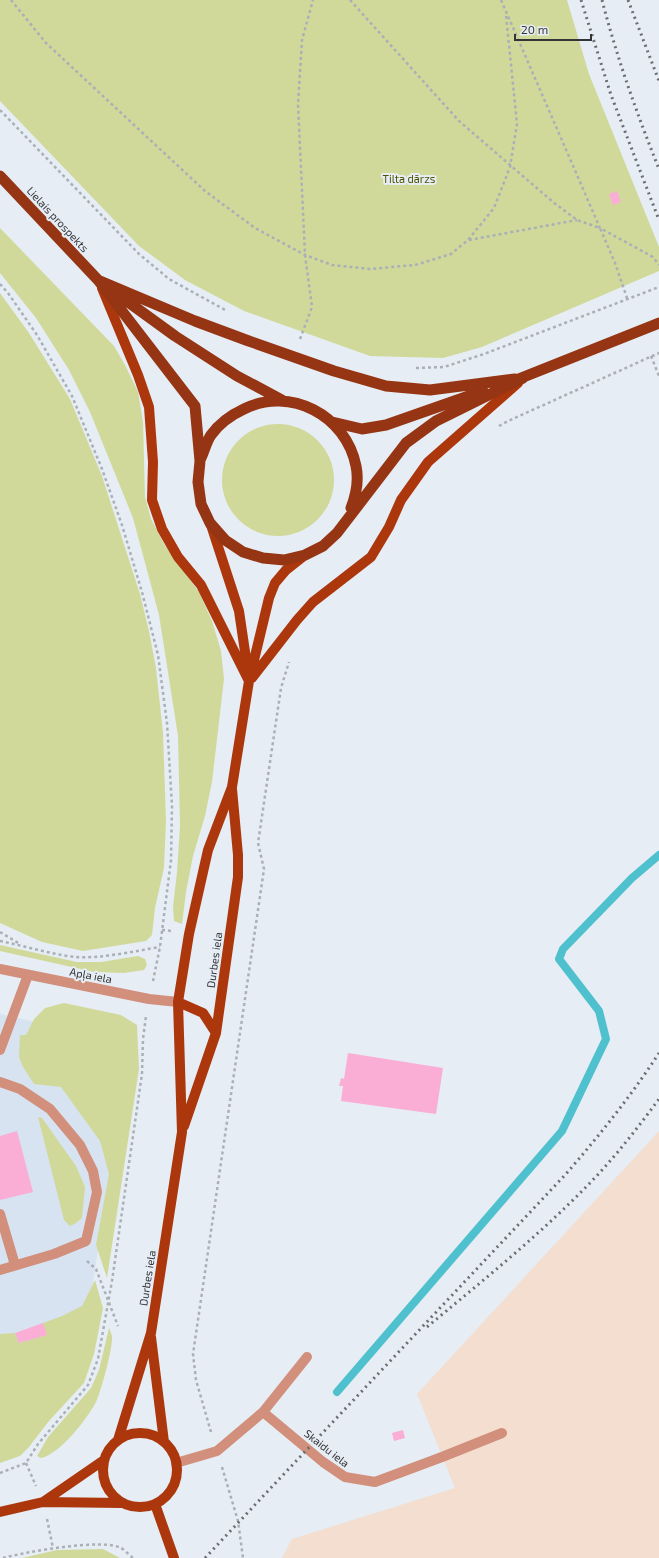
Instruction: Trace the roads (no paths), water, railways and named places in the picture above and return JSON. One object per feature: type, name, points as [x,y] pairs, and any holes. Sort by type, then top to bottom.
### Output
[{"type":"highway","name":"Lielais prospekts","points":[[0,176],[98,280]]},
{"type":"highway","points":[[98,280],[195,321],[246,340],[334,371],[386,386],[430,390],[523,378]]},
{"type":"highway","points":[[98,280],[195,406],[200,461],[198,482],[201,504],[210,523],[225,540],[243,552],[263,558],[284,560],[305,555],[323,546],[337,533],[406,443],[436,421],[523,378]]},
{"type":"highway","points":[[98,280],[175,336],[237,376],[282,400],[300,404],[317,411],[332,422],[348,442],[356,466],[356,493],[348,517]]},
{"type":"highway","points":[[332,422],[362,429],[386,424],[523,378],[659,323]]},
{"type":"highway","points":[[200,461],[211,436],[230,416],[254,404],[282,400]]},
{"type":"main road","points":[[98,280],[138,375],[149,407],[153,462],[152,500],[162,529],[178,557],[201,585],[249,681]]},
{"type":"main road","points":[[249,681],[313,602],[371,557],[389,527],[401,500],[428,462],[523,378]]},
{"type":"main road","points":[[210,523],[239,611],[249,681]]},
{"type":"main road","points":[[249,681],[269,598],[276,583],[286,570],[305,555]]},
{"type":"main road","name":"Durbes iela","points":[[182,1132],[178,1002],[190,934],[208,850],[232,787],[249,681]]},
{"type":"main road","name":"Durbes iela","points":[[118,1440],[151,1333],[182,1132],[216,1033],[238,877],[238,855],[232,787]]},
{"type":"main road","points":[[178,1002],[203,1013],[216,1033]]},
{"type":"main road","name":"Durbes iela","points":[[151,1333],[164,1442]]},
{"type":"main road","points":[[141,1433],[153,1436],[164,1442],[172,1452],[176,1463],[176,1476],[173,1488],[165,1497],[155,1504],[144,1507],[133,1507],[122,1503],[112,1496],[102,1473],[104,1460],[109,1449],[118,1440],[129,1435],[141,1433]]},
{"type":"main road","points":[[44,1502],[104,1460]]},
{"type":"main road","points":[[0,1512],[44,1502],[122,1503]]},
{"type":"main road","points":[[155,1504],[174,1558]]},
{"type":"street","name":"Apļa iela","points":[[0,969],[149,999],[178,1002]]},
{"type":"street","points":[[0,1050],[28,975]]},
{"type":"street","points":[[0,1082],[20,1089],[50,1109],[80,1144],[93,1171],[97,1192],[86,1241],[54,1254],[0,1270]]},
{"type":"street","points":[[0,1214],[15,1265]]},
{"type":"street","points":[[176,1463],[217,1451],[263,1412],[307,1358]]},
{"type":"street","name":"Skaidu iela","points":[[263,1412],[345,1477],[375,1482],[502,1433]]},
{"type":"waterway","points":[[337,1392],[562,1131],[606,1039],[599,1011],[559,959],[563,949],[632,878],[659,855]]},
{"type":"railway","points":[[581,0],[611,95],[659,220]]},
{"type":"railway","points":[[602,0],[628,86],[659,169]]},
{"type":"railway","points":[[628,0],[659,81]]},
{"type":"railway","points":[[205,1558],[565,1175],[614,1116],[659,1053]]},
{"type":"railway","points":[[427,1327],[508,1259],[595,1178],[633,1134],[659,1099]]},
{"type":"park label","name":"Tilta dārzs","points":[[409,178]]}]
